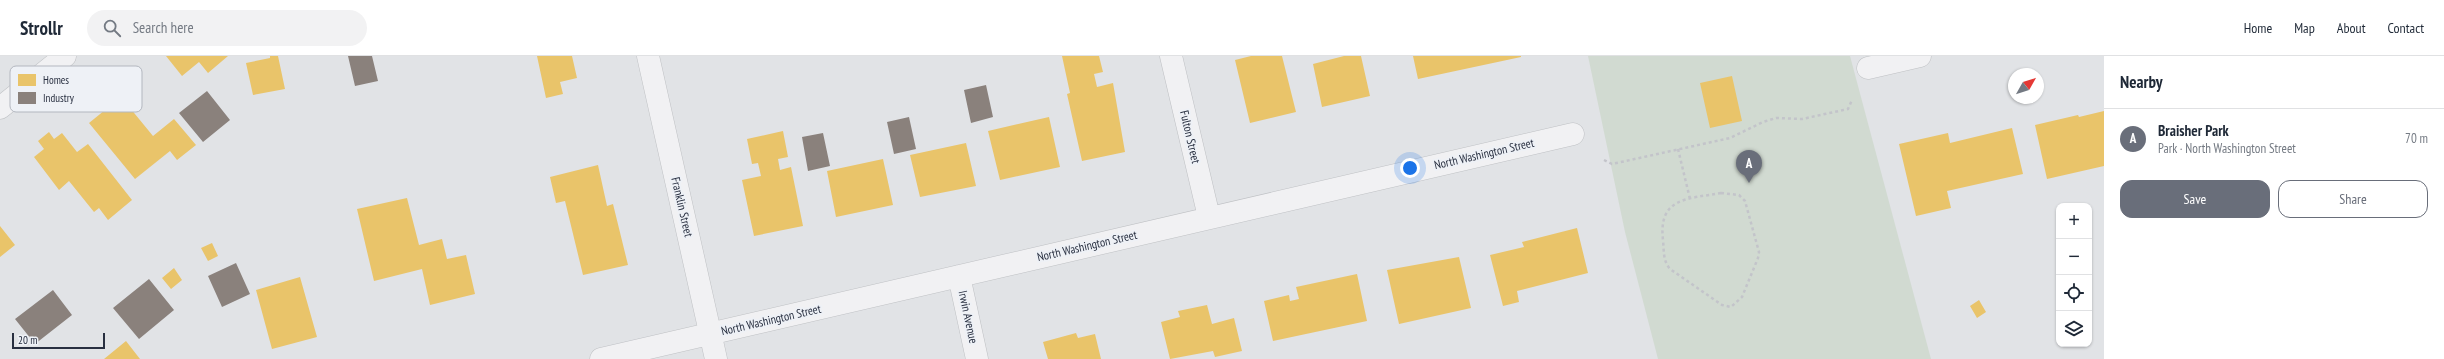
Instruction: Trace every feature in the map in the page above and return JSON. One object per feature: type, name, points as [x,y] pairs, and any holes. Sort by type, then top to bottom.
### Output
[{"type":"street","points":[[52,66],[65,56]]},
{"type":"street","name":"Franklin Street","points":[[648,56],[716,359]]},
{"type":"street","name":"Fulton Street","points":[[1171,56],[1209,217]]},
{"type":"street","points":[[1868,68],[1920,56]]},
{"type":"street","points":[[0,108],[10,100]]},
{"type":"street","name":"North Washington Street","points":[[601,359],[710,335],[1209,217],[1573,134]]},
{"type":"street","name":"Irwin Avenue","points":[[959,276],[977,359]]},
{"type":"path","points":[[1604,160],[1612,164],[1730,138],[1762,122],[1776,118],[1802,120],[1848,109],[1852,100]]},
{"type":"path","points":[[1678,149],[1690,199]]},
{"type":"path","points":[[1726,194],[1739,195],[1745,201],[1759,252],[1742,297],[1734,306],[1722,305],[1670,269],[1665,261],[1662,230],[1664,216],[1676,202],[1690,199],[1726,194]]},
{"type":"shaded area","points":[[1588,56],[1850,56],[1931,359],[1658,359],[1625,232]]},
{"type":"building: Homes","points":[[166,56],[228,56],[208,73],[199,62],[182,76]]},
{"type":"building: Homes","points":[[270,56],[278,56],[285,89],[253,95],[246,63],[270,58]]},
{"type":"building: Homes","points":[[537,56],[572,56],[577,78],[560,82],[563,94],[546,98]]},
{"type":"building: Homes","points":[[1062,56],[1099,56],[1103,72],[1094,74],[1097,87],[1113,83],[1125,152],[1082,161],[1067,94],[1070,93]]},
{"type":"building: Homes","points":[[1251,56],[1282,56],[1296,112],[1250,123],[1235,60]]},
{"type":"building: Homes","points":[[1344,56],[1361,56],[1370,96],[1322,107],[1313,64]]},
{"type":"building: Homes","points":[[1413,56],[1521,56],[1521,57],[1418,79]]},
{"type":"building: Homes","points":[[1732,76],[1742,121],[1710,128],[1700,83]]},
{"type":"building: Homes","points":[[2104,111],[2104,166],[2047,179],[2035,125],[2078,115],[2079,117]]},
{"type":"building: Homes","points":[[103,112],[133,112],[153,136],[174,119],[196,145],[177,160],[170,151],[135,179],[89,123]]},
{"type":"building: Homes","points":[[1049,117],[1060,167],[1000,180],[988,131]]},
{"type":"building: Homes","points":[[2012,128],[2023,174],[1947,191],[1951,208],[1916,216],[1899,144],[1948,133],[1950,143]]},
{"type":"building: Homes","points":[[783,131],[788,157],[778,159],[780,170],[791,167],[803,226],[754,236],[742,180],[761,176],[758,163],[752,164],[747,139]]},
{"type":"building: Homes","points":[[49,132],[54,139],[62,133],[77,152],[88,144],[132,200],[108,220],[99,208],[94,212],[69,181],[59,190],[34,157],[44,149],[38,141]]},
{"type":"building: Homes","points":[[966,143],[976,186],[920,197],[910,155]]},
{"type":"building: Homes","points":[[883,159],[893,205],[836,217],[827,171]]},
{"type":"building: Homes","points":[[598,165],[607,206],[613,204],[628,265],[583,275],[565,201],[556,203],[550,177]]},
{"type":"building: Homes","points":[[407,198],[419,245],[442,239],[447,259],[466,255],[475,294],[430,305],[422,269],[374,281],[357,209]]},
{"type":"building: Homes","points":[[0,226],[15,245],[0,257]]},
{"type":"building: Homes","points":[[1577,228],[1588,273],[1517,291],[1519,302],[1503,306],[1490,255],[1524,247],[1522,242]]},
{"type":"building: Homes","points":[[212,243],[218,256],[208,261],[201,248]]},
{"type":"building: Homes","points":[[1459,257],[1471,308],[1399,324],[1387,270]]},
{"type":"building: Homes","points":[[174,268],[182,280],[171,289],[162,278]]},
{"type":"building: Homes","points":[[1357,274],[1367,321],[1273,341],[1264,301],[1289,295],[1290,301],[1299,299],[1296,287]]},
{"type":"building: Homes","points":[[300,277],[317,337],[272,349],[256,290]]},
{"type":"building: Homes","points":[[1979,300],[1986,312],[1977,318],[1970,306]]},
{"type":"building: Homes","points":[[1207,305],[1212,324],[1234,318],[1242,351],[1215,357],[1213,351],[1170,359],[1161,322],[1180,317],[1178,311]]},
{"type":"building: Homes","points":[[1076,333],[1078,338],[1095,334],[1101,359],[1048,359],[1043,342]]},
{"type":"building: Homes","points":[[126,341],[140,359],[104,359]]},
{"type":"building: Industry","points":[[348,56],[372,56],[378,81],[355,86]]},
{"type":"building: Industry","points":[[986,85],[993,117],[971,123],[964,90]]},
{"type":"building: Industry","points":[[207,91],[230,120],[203,142],[179,113]]},
{"type":"building: Industry","points":[[909,117],[916,149],[894,154],[887,122]]},
{"type":"building: Industry","points":[[823,133],[830,166],[808,171],[802,137]]},
{"type":"building: Industry","points":[[236,263],[250,294],[222,307],[208,276]]},
{"type":"building: Industry","points":[[149,279],[174,310],[139,339],[113,308]]},
{"type":"building: Industry","points":[[53,290],[72,315],[35,344],[15,319]]},
{"type":"place","name":"Braisher Park","points":[[1749,183]]}]
